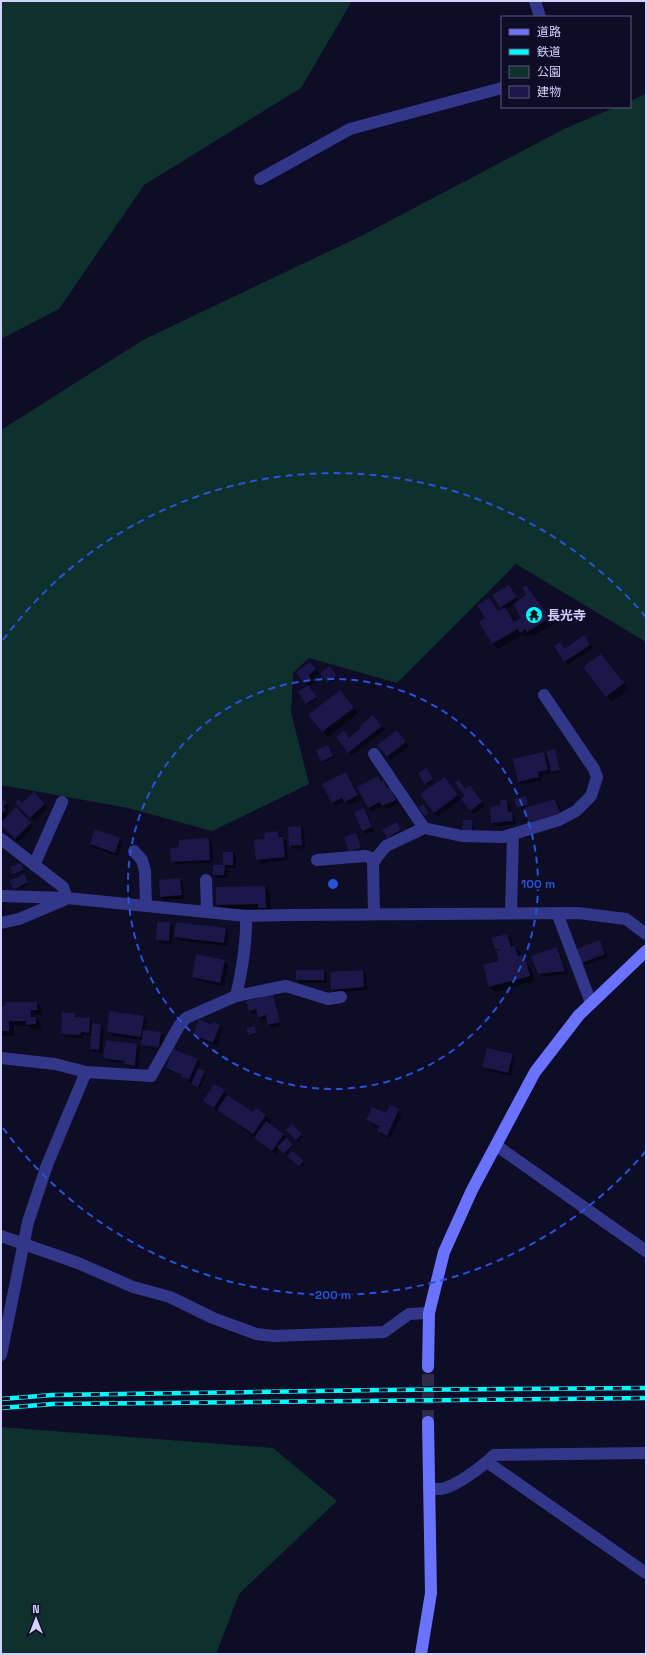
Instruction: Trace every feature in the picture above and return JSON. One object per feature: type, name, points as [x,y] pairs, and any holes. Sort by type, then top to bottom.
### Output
[{"type":"street","points":[[534,1],[540,16]]},
{"type":"street","points":[[260,179],[350,129],[501,88]]},
{"type":"street","points":[[374,914],[373,862],[386,846],[424,828],[462,836],[503,837],[559,820],[576,811],[591,796],[597,776],[594,769],[544,696]]},
{"type":"street","points":[[374,754],[424,828]]},
{"type":"street","points":[[34,865],[62,802]]},
{"type":"street","points":[[511,913],[512,834]]},
{"type":"street","points":[[1,839],[6,850],[34,865],[63,887],[67,898]]},
{"type":"street","points":[[134,851],[142,860],[145,871],[146,906]]},
{"type":"street","points":[[317,860],[365,856],[376,859]]},
{"type":"street","points":[[206,880],[206,912]]},
{"type":"street","points":[[1,896],[67,898],[246,916],[578,913],[626,919],[646,934]]},
{"type":"street","points":[[1,924],[19,919],[67,898]]},
{"type":"street","points":[[557,913],[591,1003]]},
{"type":"street","points":[[236,996],[243,967],[247,930],[246,916]]},
{"type":"street","points":[[428,1367],[429,1313],[444,1252],[472,1190],[536,1072],[578,1015],[646,951]]},
{"type":"street","points":[[1,1058],[55,1064],[86,1072],[151,1076],[179,1026],[186,1018],[236,996],[286,986],[328,999],[341,997]]},
{"type":"street","points":[[1,1355],[2,1342],[23,1243],[48,1165],[86,1072]]},
{"type":"street","points":[[497,1146],[646,1251]]},
{"type":"street","points":[[1,1236],[78,1263],[133,1286],[170,1297],[213,1318],[256,1334],[274,1336],[384,1332],[409,1314],[429,1313]]},
{"type":"street","points":[[421,1654],[430,1593],[428,1422]]},
{"type":"street","points":[[429,1489],[442,1489],[463,1479],[487,1462],[494,1455],[646,1453]]},
{"type":"street","points":[[487,1462],[646,1573]]},
{"type":"green space","points":[[1,1],[352,1],[301,88],[144,185],[59,309],[1,339]]},
{"type":"green space","points":[[646,94],[646,642],[516,564],[397,683],[309,658],[293,673],[291,712],[309,784],[212,831],[128,808],[1,785],[1,430],[143,340],[361,236],[566,128],[614,108],[631,108],[631,101]]},
{"type":"green space","points":[[1,1427],[273,1448],[337,1501],[239,1594],[216,1654],[1,1654]]},
{"type":"building","points":[[509,585],[517,597],[500,608],[492,595]]},
{"type":"building","name":"長光寺","points":[[526,585],[550,618],[527,632],[526,629],[520,633],[518,629],[492,644],[479,622],[485,618],[477,605],[489,598],[498,611],[505,607],[514,622],[521,618],[513,604],[526,595],[522,588]]},
{"type":"building","points":[[584,635],[590,645],[564,662],[554,646],[560,642],[564,649]]},
{"type":"building","points":[[601,654],[624,683],[606,697],[583,667]]},
{"type":"building","points":[[310,662],[316,669],[309,675],[311,679],[304,684],[296,672]]},
{"type":"building","points":[[330,666],[337,676],[327,683],[320,673]]},
{"type":"building","points":[[308,685],[317,697],[306,704],[298,692]]},
{"type":"building","points":[[340,690],[354,708],[322,732],[308,715]]},
{"type":"building","points":[[373,715],[382,726],[348,753],[336,737],[344,731],[349,738]]},
{"type":"building","points":[[397,730],[406,742],[387,757],[377,745]]},
{"type":"building","points":[[328,745],[333,756],[321,762],[316,750]]},
{"type":"building","points":[[555,749],[560,770],[551,772],[546,751]]},
{"type":"building","points":[[544,752],[548,770],[538,772],[539,777],[518,782],[513,759]]},
{"type":"building","points":[[426,768],[433,779],[425,784],[418,773]]},
{"type":"building","points":[[346,772],[358,795],[345,802],[342,798],[332,803],[322,784]]},
{"type":"building","points":[[378,776],[381,781],[383,780],[387,788],[390,787],[396,800],[382,806],[380,802],[368,808],[357,787]]},
{"type":"building","points":[[445,777],[458,795],[434,813],[420,794]]},
{"type":"building","points":[[459,780],[465,789],[470,785],[482,802],[470,811],[461,799],[465,796],[455,783]]},
{"type":"building","points":[[34,792],[45,804],[30,818],[15,803],[19,799],[22,803]]},
{"type":"building","points":[[526,796],[528,805],[517,808],[514,799]]},
{"type":"building","points":[[1,797],[7,803],[3,807],[6,810],[1,814]]},
{"type":"building","points":[[555,799],[560,813],[529,823],[524,808]]},
{"type":"building","points":[[500,800],[507,800],[508,812],[512,812],[513,821],[491,823],[490,807],[501,805]]},
{"type":"building","points":[[423,804],[429,813],[425,816],[419,807]]},
{"type":"building","points":[[16,807],[31,823],[15,839],[1,825],[1,822]]},
{"type":"building","points":[[364,808],[372,827],[362,831],[354,812]]},
{"type":"building","points":[[463,820],[473,820],[472,831],[462,831]]},
{"type":"building","points":[[397,822],[401,830],[387,838],[382,830]]},
{"type":"building","points":[[301,826],[302,845],[289,846],[288,827]]},
{"type":"building","points":[[95,829],[120,838],[115,853],[90,844]]},
{"type":"building","points":[[278,831],[279,837],[283,837],[285,857],[256,860],[254,840],[264,839],[265,833]]},
{"type":"building","points":[[356,833],[361,848],[349,852],[344,837]]},
{"type":"building","points":[[209,838],[210,860],[171,862],[170,848],[179,847],[179,840]]},
{"type":"building","points":[[223,852],[233,852],[233,865],[225,865],[224,875],[213,875],[213,865],[223,865]]},
{"type":"building","points":[[21,863],[24,870],[13,874],[10,867]]},
{"type":"building","points":[[24,874],[28,882],[14,890],[9,881]]},
{"type":"building","points":[[180,878],[182,895],[160,897],[159,880]]},
{"type":"building","points":[[265,886],[266,908],[258,908],[258,904],[216,905],[216,887]]},
{"type":"building","points":[[157,922],[170,922],[169,941],[156,940]]},
{"type":"building","points":[[176,922],[226,928],[224,943],[174,937]]},
{"type":"building","points":[[507,934],[511,947],[514,945],[518,956],[522,955],[524,962],[526,961],[530,976],[489,987],[483,965],[499,961],[496,950],[502,949],[495,949],[491,938]]},
{"type":"building","points":[[600,940],[605,954],[582,963],[576,949]]},
{"type":"building","points":[[557,947],[565,971],[538,974],[531,956]]},
{"type":"building","points":[[196,954],[225,960],[220,983],[192,977]]},
{"type":"building","points":[[296,970],[324,970],[324,980],[296,980]]},
{"type":"building","points":[[363,970],[364,987],[331,990],[330,972]]},
{"type":"building","points":[[273,994],[280,1022],[268,1025],[266,1015],[258,1018],[256,1009],[249,1011],[246,1001]]},
{"type":"building","points":[[5,1002],[37,1002],[37,1010],[31,1010],[31,1017],[36,1017],[36,1024],[26,1025],[26,1021],[9,1021],[9,1031],[1,1031],[1,1006],[5,1006]]},
{"type":"building","points":[[109,1011],[144,1016],[141,1037],[107,1032]]},
{"type":"building","points":[[62,1012],[75,1013],[75,1017],[90,1018],[89,1033],[81,1032],[80,1035],[61,1034]]},
{"type":"building","points":[[199,1019],[212,1025],[213,1022],[220,1025],[213,1043],[193,1035]]},
{"type":"building","points":[[92,1023],[101,1024],[99,1050],[90,1049]]},
{"type":"building","points":[[255,1026],[256,1033],[248,1035],[246,1028]]},
{"type":"building","points":[[143,1030],[161,1032],[159,1047],[141,1045]]},
{"type":"building","points":[[106,1040],[137,1044],[135,1066],[124,1064],[125,1061],[103,1058]]},
{"type":"building","points":[[487,1048],[513,1054],[508,1073],[482,1067]]},
{"type":"building","points":[[173,1049],[198,1059],[189,1080],[166,1068]]},
{"type":"building","points":[[198,1068],[205,1071],[198,1087],[191,1084]]},
{"type":"building","points":[[214,1084],[225,1090],[214,1108],[203,1101]]},
{"type":"building","points":[[227,1095],[253,1112],[256,1108],[266,1115],[253,1134],[217,1110]]},
{"type":"building","points":[[390,1105],[399,1109],[387,1136],[377,1131],[379,1126],[366,1120],[372,1107],[386,1113]]},
{"type":"building","points":[[266,1121],[284,1134],[272,1151],[254,1138]]},
{"type":"building","points":[[292,1124],[302,1134],[296,1140],[286,1130]]},
{"type":"building","points":[[286,1138],[293,1144],[284,1154],[277,1147]]},
{"type":"building","points":[[292,1151],[304,1161],[299,1166],[287,1156]]},
{"type":"tunnel","points":[[428,1367],[428,1422]]},
{"type":"railway","points":[[1,1399],[53,1395],[646,1388]]},
{"type":"railway","points":[[1,1408],[53,1404],[646,1398]]},
{"type":"place","name":"長光寺","points":[[534,615]]}]
